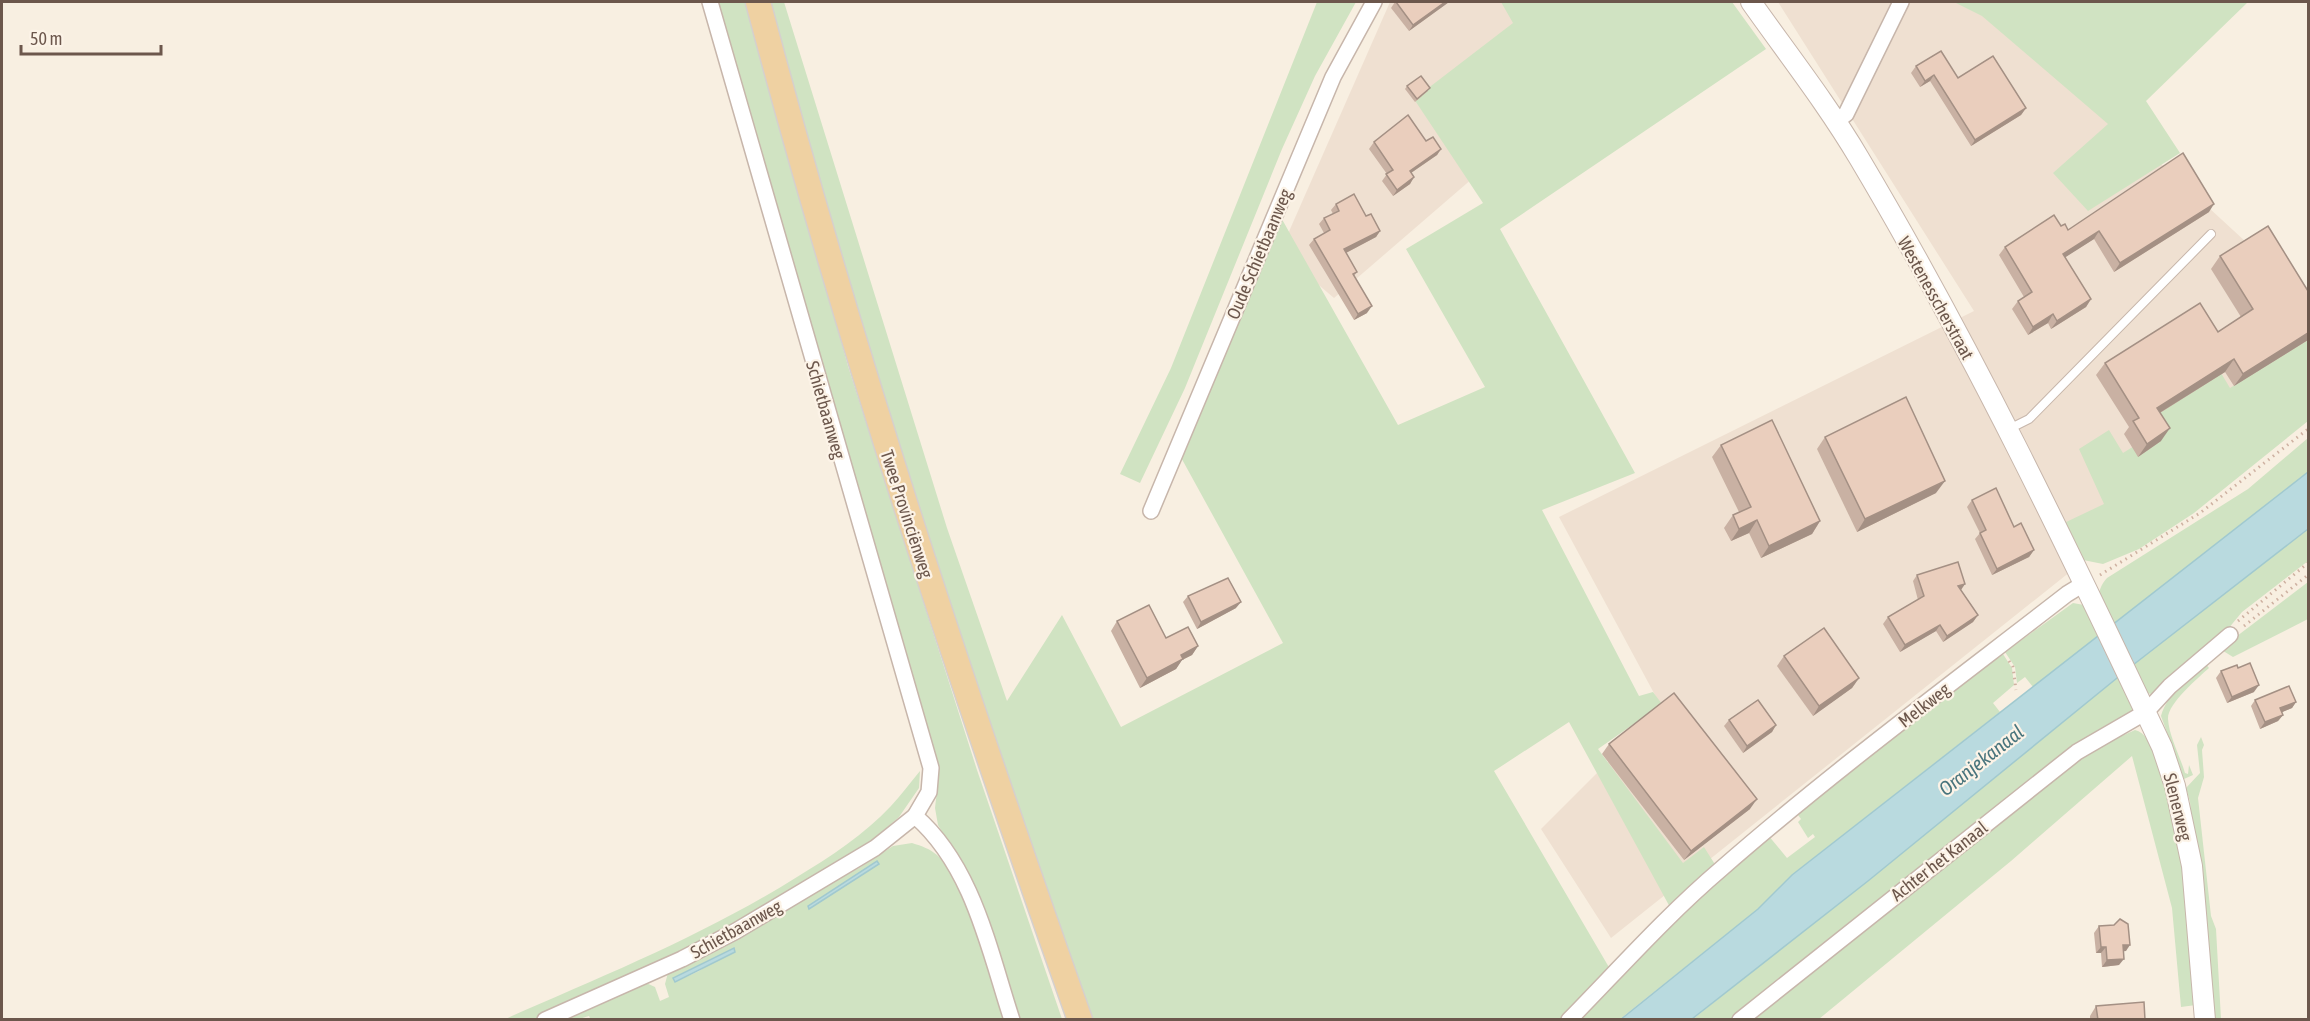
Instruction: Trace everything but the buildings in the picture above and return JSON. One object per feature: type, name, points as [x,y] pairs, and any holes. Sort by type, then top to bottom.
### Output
[{"type":"main road","name":"Twee Provinciënweg","points":[[758,2],[827,250],[904,506],[997,786],[1080,1020]]},
{"type":"street","name":"Schietbaanweg","points":[[545,1020],[682,959],[736,931],[875,848],[915,816],[929,792],[931,768],[710,2]]},
{"type":"street","name":"Oude Schietbaanweg","points":[[1151,511],[1333,77],[1374,2]]},
{"type":"street","name":"Westenesscherstraat","points":[[1751,2],[1836,122],[1876,189],[2009,429],[2097,608]]},
{"type":"street","points":[[1836,122],[1845,114],[1901,2]]},
{"type":"street","name":"Melkweg","points":[[1569,1020],[1719,870],[1831,776],[2067,594],[2085,583]]},
{"type":"street","name":"Slenerweg","points":[[2097,608],[2162,747],[2185,827],[2192,866],[2205,1020]]},
{"type":"street","name":"Achter het Kanaal","points":[[1740,1020],[2069,759],[2146,712],[2170,686],[2230,635]]},
{"type":"street","points":[[915,816],[924,823],[960,874],[979,918],[1012,1020]]},
{"type":"lane","points":[[2009,429],[2029,418],[2211,234]]},
{"type":"path","points":[[2085,583],[2200,513],[2308,429]]},
{"type":"path","points":[[2230,635],[2247,612],[2308,564]]},
{"type":"path","points":[[2230,635],[2308,575]]},
{"type":"path","points":[[1999,647],[2013,667],[2016,690]]},
{"type":"shaded area","points":[[1390,2],[1677,2],[1334,298],[1280,252]]},
{"type":"shaded area","points":[[1778,2],[1985,2],[2308,299],[2308,382],[1611,938],[1541,829],[1662,708],[1559,517],[1974,311]]},
{"type":"green space","points":[[717,2],[748,2],[848,366],[977,770],[1062,1019],[1017,1019],[964,869],[938,825],[935,808],[938,782],[936,765]]},
{"type":"green space","points":[[768,2],[784,2],[947,528],[1007,701],[1062,615],[1121,727],[1283,643],[1178,452],[1279,214],[1398,425],[1485,387],[1406,249],[1483,203],[1414,99],[1513,23],[1501,2],[1732,2],[1766,49],[1500,229],[1635,473],[1542,510],[1639,696],[1653,692],[1662,704],[1598,749],[1683,863],[1704,847],[1716,866],[1671,909],[1569,722],[1494,771],[1610,969],[1562,1019],[1091,1019],[1030,847],[880,395]]},
{"type":"green space","points":[[1317,2],[1356,2],[1315,76],[1282,149],[1185,388],[1140,483],[1120,474],[1171,368]]},
{"type":"green space","points":[[1954,2],[2248,2],[2146,101],[2180,153],[2088,211],[2053,173],[2108,124],[1982,16]]},
{"type":"green space","points":[[2308,340],[2308,421],[2194,513],[2139,549],[2103,564],[2083,560],[2064,523],[2104,504],[2079,449],[2109,430],[2123,453],[2142,441],[2130,422],[2218,368],[2230,388]]},
{"type":"green space","points":[[2308,438],[2308,472],[2114,625],[2100,602],[2099,596],[2102,584],[2107,578],[2248,489]]},
{"type":"green space","points":[[2308,529],[2308,561],[2242,612],[2228,629],[2160,690],[2152,694],[2145,693],[2133,665]]},
{"type":"green space","points":[[2308,582],[2308,619],[2233,657],[2220,649]]},
{"type":"green space","points":[[2073,603],[2084,605],[2100,636],[2033,687],[2025,677],[2017,683],[2015,667],[2005,652]]},
{"type":"green space","points":[[2003,654],[2012,668],[2014,685],[1993,703],[2000,712],[1792,875],[1758,909],[1620,1019],[1576,1020],[1657,936],[1768,835],[1787,858],[1815,837],[1813,834],[1808,838],[1798,822],[1801,819],[1795,811]]},
{"type":"green space","points":[[2205,663],[2209,668],[2184,692],[2169,713],[2170,732],[2185,773],[2188,774],[2189,765],[2193,775],[2184,779],[2161,716],[2173,694]]},
{"type":"green space","points":[[2119,676],[2133,709],[2131,713],[1734,1019],[1692,1020]]},
{"type":"green space","points":[[2135,730],[2150,743],[2163,771],[2173,810],[2187,902],[2196,1005],[2181,1007],[2172,908],[2132,756],[2011,861],[1819,1019],[1749,1020],[2042,786],[2095,748]]},
{"type":"green space","points":[[2201,737],[2204,745],[2202,750],[2204,777],[2198,798],[2211,916],[2216,929],[2221,1019],[2211,1019],[2190,802],[2186,788],[2200,773],[2197,745]]},
{"type":"green space","points":[[920,771],[919,788],[899,817],[863,848],[795,893],[621,982],[535,1019],[503,1020],[653,954],[762,898],[859,835],[891,806]]},
{"type":"green space","points":[[912,843],[932,851],[949,869],[960,887],[979,932],[1006,1019],[591,1020],[589,1016],[579,1019],[555,1020],[642,981],[655,987],[660,1001],[669,997],[665,984],[669,969],[859,868],[893,846]],"holes":[[[734,948],[699,971],[675,982],[673,978]]]},
{"type":"water","name":"Oranjekanaal","points":[[2308,472],[2308,529],[2133,665],[1868,881],[1692,1019],[1620,1020],[1758,909],[1792,875]]},
{"type":"water","points":[[877,861],[879,864],[809,909],[808,906]]},
{"type":"water","points":[[734,948],[735,952],[675,982],[673,978]]}]
